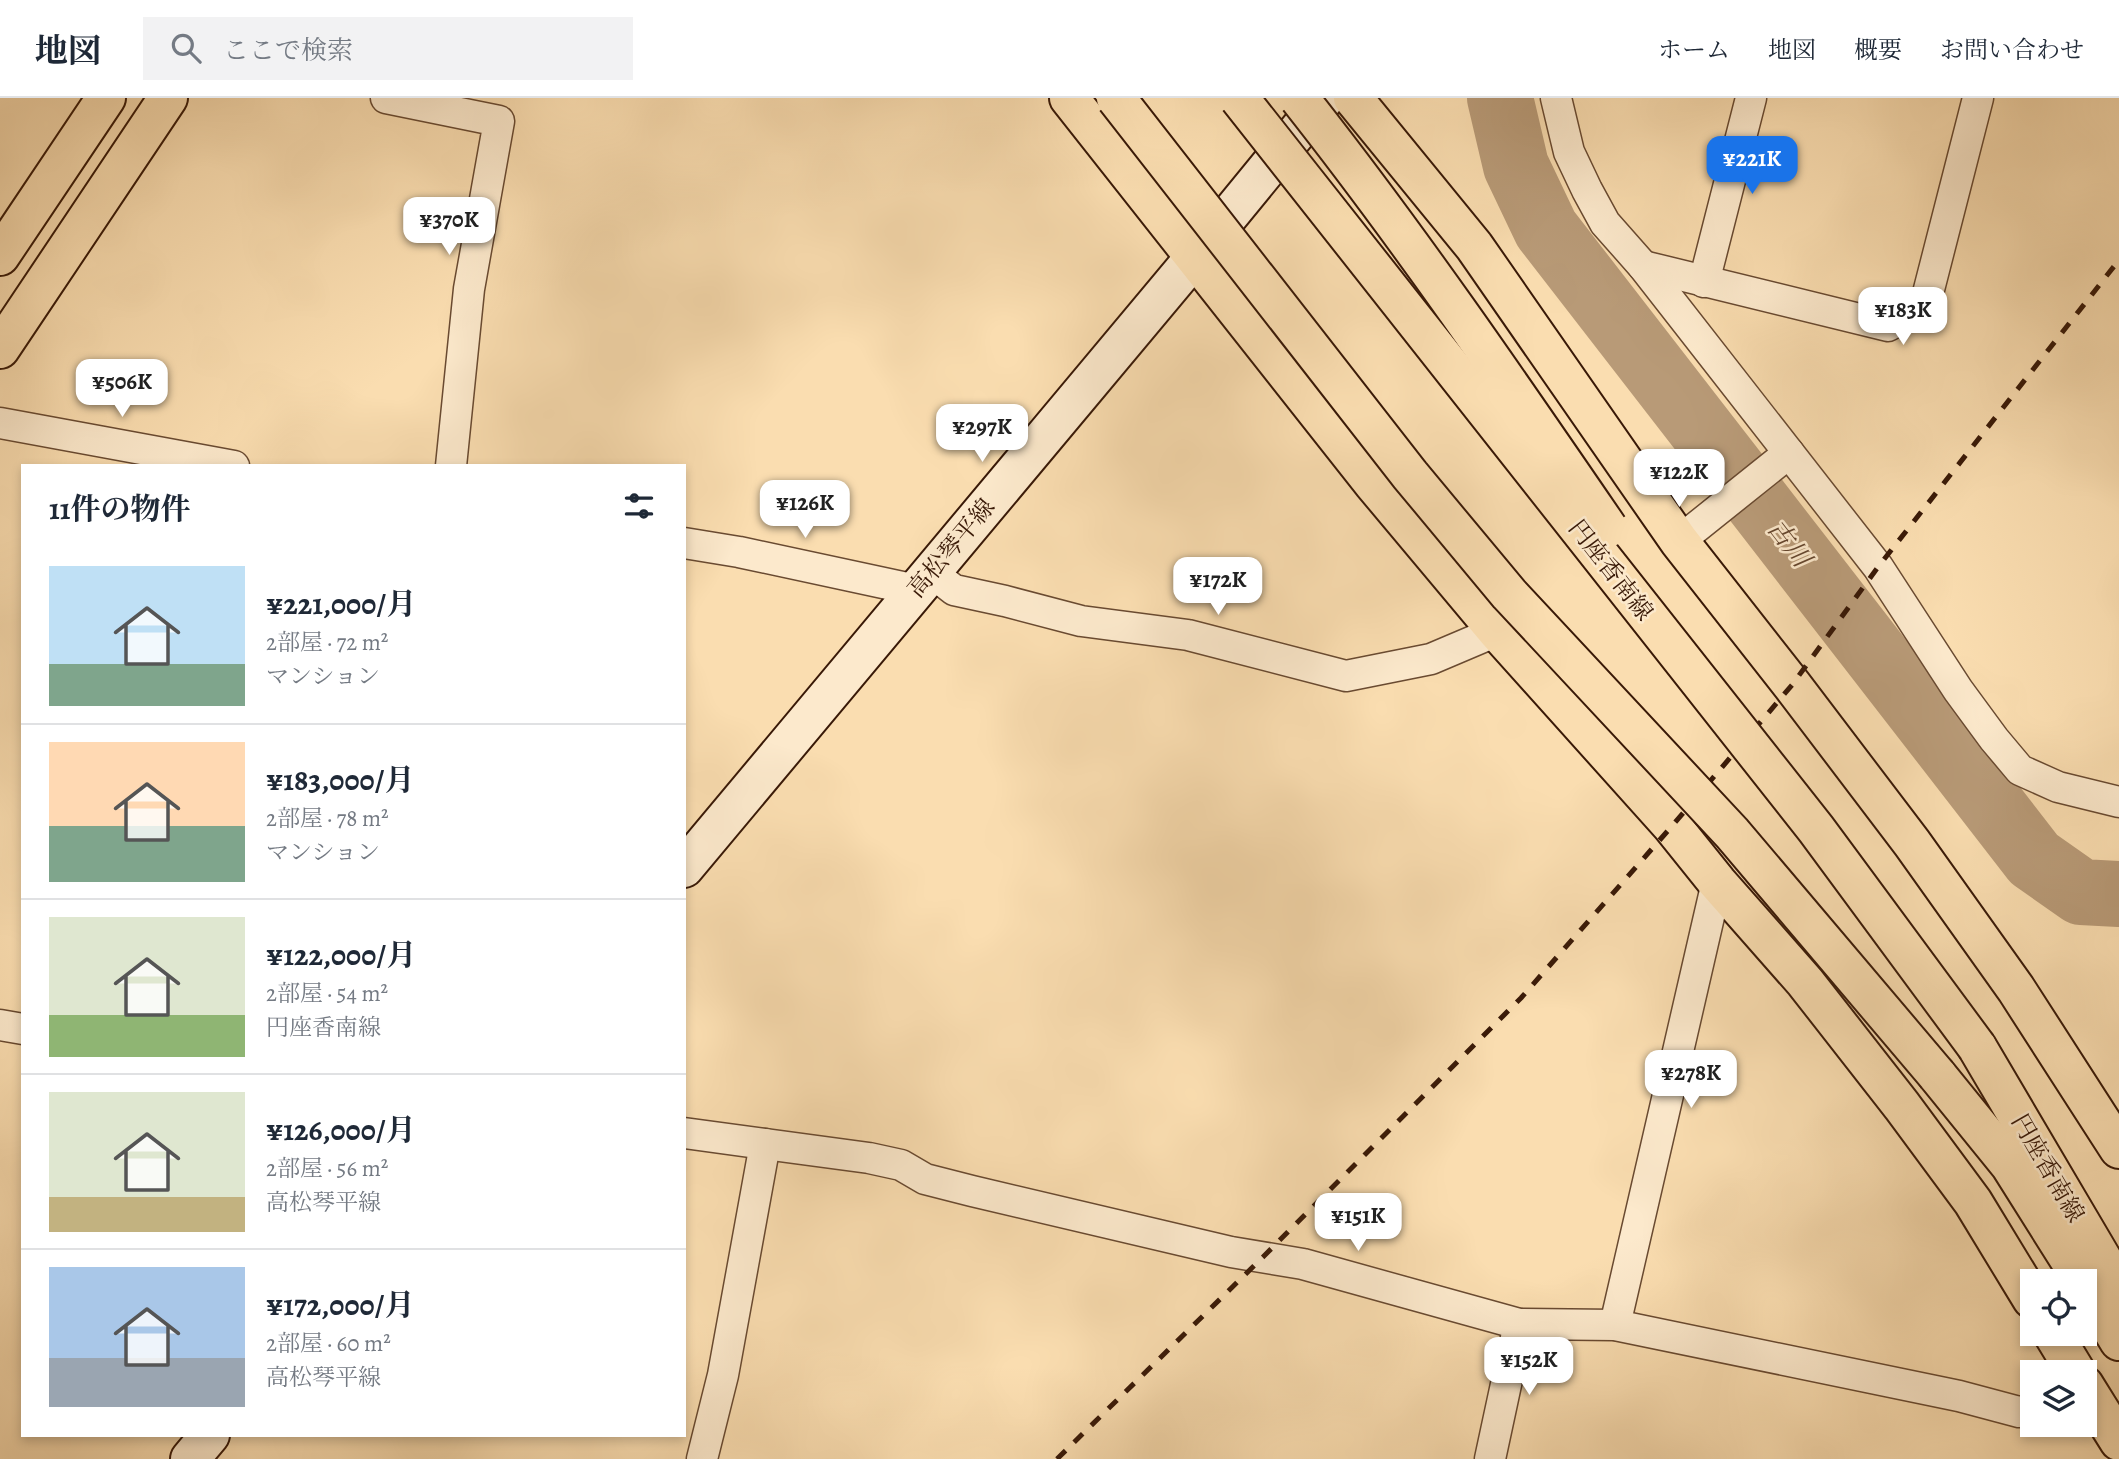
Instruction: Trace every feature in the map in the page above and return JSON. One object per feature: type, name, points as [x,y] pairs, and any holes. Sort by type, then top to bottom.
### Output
[{"type":"main road","points":[[0,256],[106,98]]},
{"type":"main road","points":[[0,349],[169,98]]},
{"type":"main road","points":[[1069,98],[1373,483],[1497,631],[1672,826],[1805,982],[1973,1202],[2020,1279]]},
{"type":"main road","points":[[1116,98],[1410,475],[1508,594],[1732,833],[1937,1075],[2010,1165],[2076,1269]]},
{"type":"main road","name":"円座香南線","points":[[1238,98],[1816,829],[1977,1047],[2097,1213],[2119,1248]]},
{"type":"main road","points":[[1299,98],[1363,179],[1506,379],[1816,829]]},
{"type":"main road","name":"高松琴平線","points":[[686,866],[1325,98]]},
{"type":"main road","points":[[1353,98],[1474,246],[1679,541],[1912,843],[2016,989],[2119,1149]]},
{"type":"main road","name":"円座香南線","points":[[1977,1047],[2119,1288]]},
{"type":"main road","points":[[2097,1304],[2119,1341]]},
{"type":"main road","points":[[2097,1406],[2119,1441]]},
{"type":"main road","points":[[190,1459],[208,1437]]},
{"type":"street","points":[[386,98],[499,121],[469,289],[451,464]]},
{"type":"street","points":[[1556,98],[1569,152],[1605,223],[1643,266],[1783,459],[1878,567],[1958,690],[1994,739],[2020,770],[2058,787],[2119,802]]},
{"type":"street","points":[[1704,282],[1751,98]]},
{"type":"street","points":[[1643,266],[1888,327],[1926,305],[1978,98]]},
{"type":"street","points":[[0,423],[223,464]]},
{"type":"street","points":[[1679,541],[1783,459]]},
{"type":"street","points":[[686,543],[924,581],[1081,621],[1188,635],[1346,676],[1431,659],[1497,631]]},
{"type":"street","points":[[1615,1325],[1717,882]]},
{"type":"street","points":[[0,1025],[21,1029]]},
{"type":"street","points":[[686,1133],[869,1158],[901,1165],[925,1179],[948,1185],[1231,1252],[1303,1264],[1519,1324],[1615,1325],[1959,1396],[2020,1412]]},
{"type":"street","points":[[702,1459],[723,1375],[765,1144]]},
{"type":"street","points":[[1490,1459],[1519,1324]]},
{"type":"waterway","name":"古川","points":[[1500,98],[1516,166],[1546,229],[2034,859],[2081,892],[2119,894]]},
{"type":"railway","points":[[1057,1459],[1521,998],[1792,685],[1878,567],[2119,260]]}]
